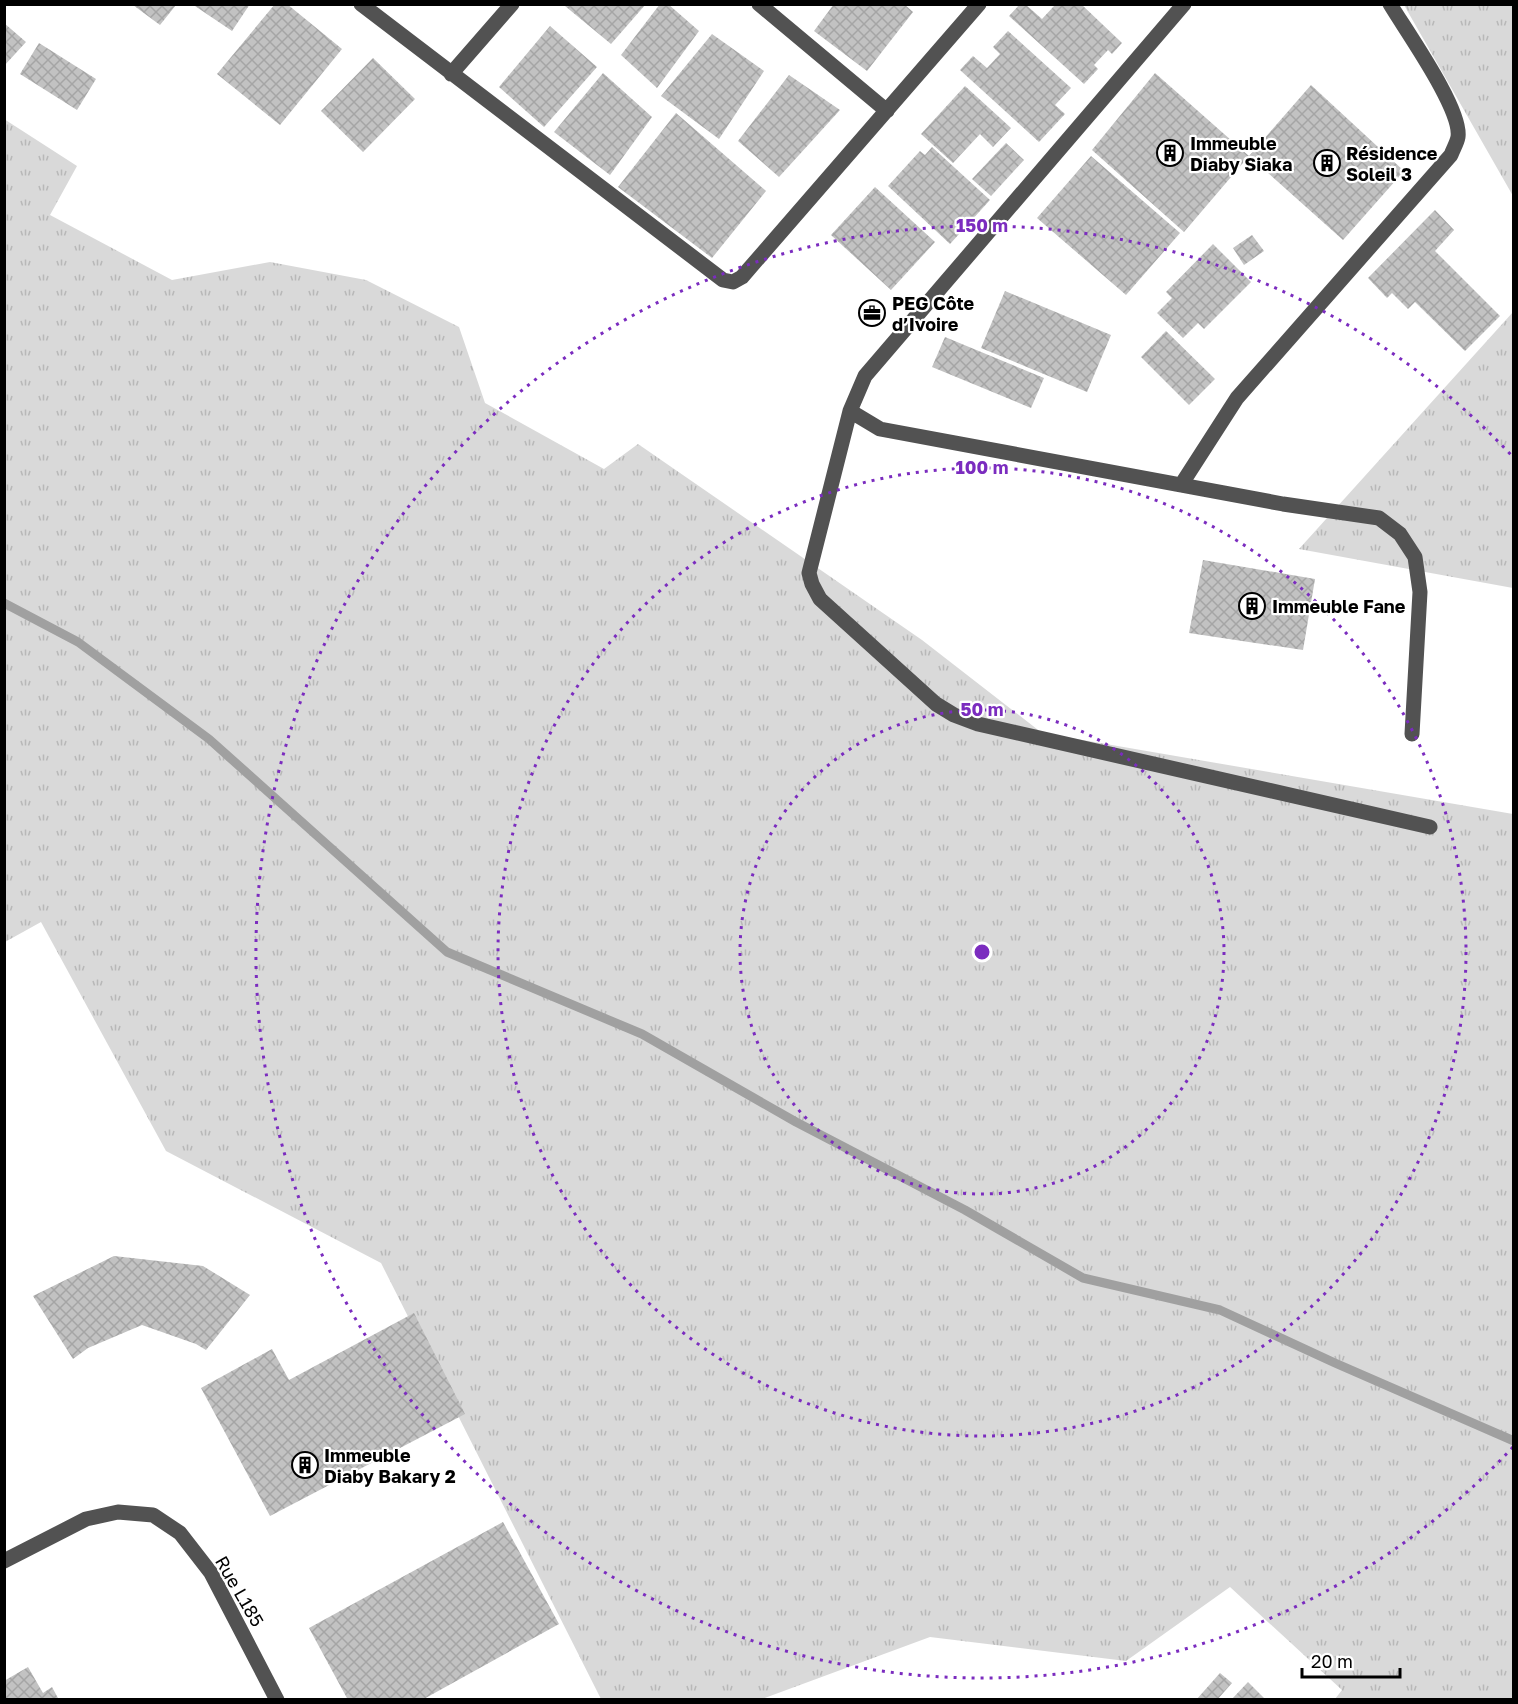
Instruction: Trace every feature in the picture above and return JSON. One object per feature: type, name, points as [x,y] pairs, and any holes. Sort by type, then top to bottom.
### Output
[{"type":"street","points":[[361,4],[723,280],[733,282],[742,277],[979,4]]},
{"type":"street","points":[[451,74],[512,4]]},
{"type":"street","points":[[759,4],[886,111]]},
{"type":"street","points":[[1184,4],[865,376],[850,411],[809,573],[812,584],[820,599],[936,704],[954,715],[978,724],[1430,827]]},
{"type":"street","points":[[1181,485],[1237,398],[1451,155],[1458,136],[1446,94],[1390,4]]},
{"type":"street","points":[[850,411],[880,429],[1283,504],[1380,518],[1400,534],[1415,557],[1420,592],[1412,734]]},
{"type":"street","name":"Rue L185","points":[[4,1561],[86,1519],[118,1512],[153,1515],[180,1533],[211,1573],[277,1700]]},
{"type":"green space","points":[[1404,5],[1513,5],[1513,196]]},
{"type":"green space","points":[[4,119],[77,166],[50,215],[172,280],[270,262],[366,280],[459,327],[485,403],[604,469],[638,444],[922,640],[1042,733],[1513,814],[1513,1699],[1335,1699],[1342,1690],[1230,1587],[1126,1661],[930,1637],[762,1699],[601,1699],[381,1263],[166,1151],[41,922],[5,942]]},
{"type":"green space","points":[[1513,312],[1513,588],[1299,549]]},
{"type":"building","points":[[192,4],[250,4],[232,31]]},
{"type":"building","points":[[275,4],[287,4],[342,49],[280,125],[217,74]]},
{"type":"building","points":[[566,4],[646,4],[611,44],[565,6]]},
{"type":"building","points":[[660,4],[668,4],[699,31],[657,88],[621,55]]},
{"type":"building","points":[[834,4],[904,4],[913,12],[867,71],[814,31]]},
{"type":"building","points":[[1020,4],[1025,4],[1042,19],[1054,6],[1052,4],[1081,4],[1122,43],[1112,54],[1108,50],[1094,65],[1098,69],[1084,84],[1009,16]]},
{"type":"building","points":[[133,5],[176,5],[160,25]]},
{"type":"building","points":[[4,23],[26,42],[4,66]]},
{"type":"building","points":[[550,26],[597,67],[544,127],[499,87]]},
{"type":"building","points":[[1008,31],[1071,88],[1055,105],[1065,114],[1039,142],[960,70],[973,56],[987,68],[1000,54],[993,47]]},
{"type":"building","points":[[712,34],[764,71],[719,139],[661,96]]},
{"type":"building","points":[[39,43],[96,79],[77,110],[20,74]]},
{"type":"building","points":[[373,58],[415,99],[363,152],[321,111]]},
{"type":"building","points":[[603,73],[652,117],[610,175],[554,132]]},
{"type":"building","name":"Immeuble Diaby Siaka","points":[[1155,73],[1249,156],[1184,232],[1092,150]]},
{"type":"building","points":[[789,75],[840,110],[779,177],[738,141]]},
{"type":"building","name":"Résidence Soleil 3","points":[[1311,85],[1404,171],[1343,240],[1249,156]]},
{"type":"building","points":[[965,86],[1011,128],[993,147],[980,134],[953,163],[921,134]]},
{"type":"building","points":[[676,113],[766,191],[712,258],[618,187]]},
{"type":"building","points":[[1006,143],[1024,160],[991,196],[972,179]]},
{"type":"building","points":[[932,147],[990,200],[950,244],[888,186],[920,151],[925,155]]},
{"type":"building","points":[[1091,156],[1180,233],[1126,295],[1037,218]]},
{"type":"building","points":[[875,187],[935,242],[891,290],[831,235]]},
{"type":"building","points":[[1435,210],[1454,230],[1435,251],[1500,316],[1465,351],[1415,302],[1408,309],[1392,293],[1387,298],[1368,278]]},
{"type":"building","points":[[1252,235],[1264,251],[1244,265],[1233,248]]},
{"type":"building","points":[[1213,244],[1251,282],[1204,329],[1198,323],[1183,338],[1157,313],[1172,298],[1166,292]]},
{"type":"building","points":[[1005,291],[1111,335],[1087,392],[981,348]]},
{"type":"building","points":[[1166,331],[1215,379],[1189,405],[1141,357]]},
{"type":"building","points":[[945,337],[1044,378],[1031,408],[932,367]]},
{"type":"building","name":"Immeuble Fane","points":[[1203,560],[1315,579],[1303,650],[1189,633]]},
{"type":"building","points":[[114,1256],[203,1266],[250,1295],[206,1350],[196,1344],[142,1325],[88,1348],[73,1359],[33,1296]]},
{"type":"building","name":"Immeuble Diaby Bakary 2","points":[[414,1313],[465,1414],[270,1516],[201,1388],[272,1349],[289,1380]]},
{"type":"building","points":[[503,1522],[559,1624],[422,1700],[348,1700],[309,1628]]},
{"type":"building","points":[[28,1667],[43,1693],[52,1687],[59,1700],[4,1700],[4,1681]]},
{"type":"building","points":[[1220,1673],[1232,1683],[1217,1700],[1196,1700]]},
{"type":"building","points":[[1248,1682],[1266,1700],[1231,1700]]},
{"type":"waterway","points":[[4,603],[78,642],[209,739],[447,952],[642,1034],[796,1122],[965,1210],[1083,1278],[1220,1310],[1514,1441]]},
{"type":"place","name":"Immeuble Diaby Siaka","points":[[1170,153]]},
{"type":"place","name":"Résidence Soleil 3","points":[[1327,163]]},
{"type":"place","name":"PEG Côte d’Ivoire","points":[[872,313]]},
{"type":"place","name":"Immeuble Fane","points":[[1252,606]]},
{"type":"place","name":"Immeuble Diaby Bakary 2","points":[[305,1465]]}]
